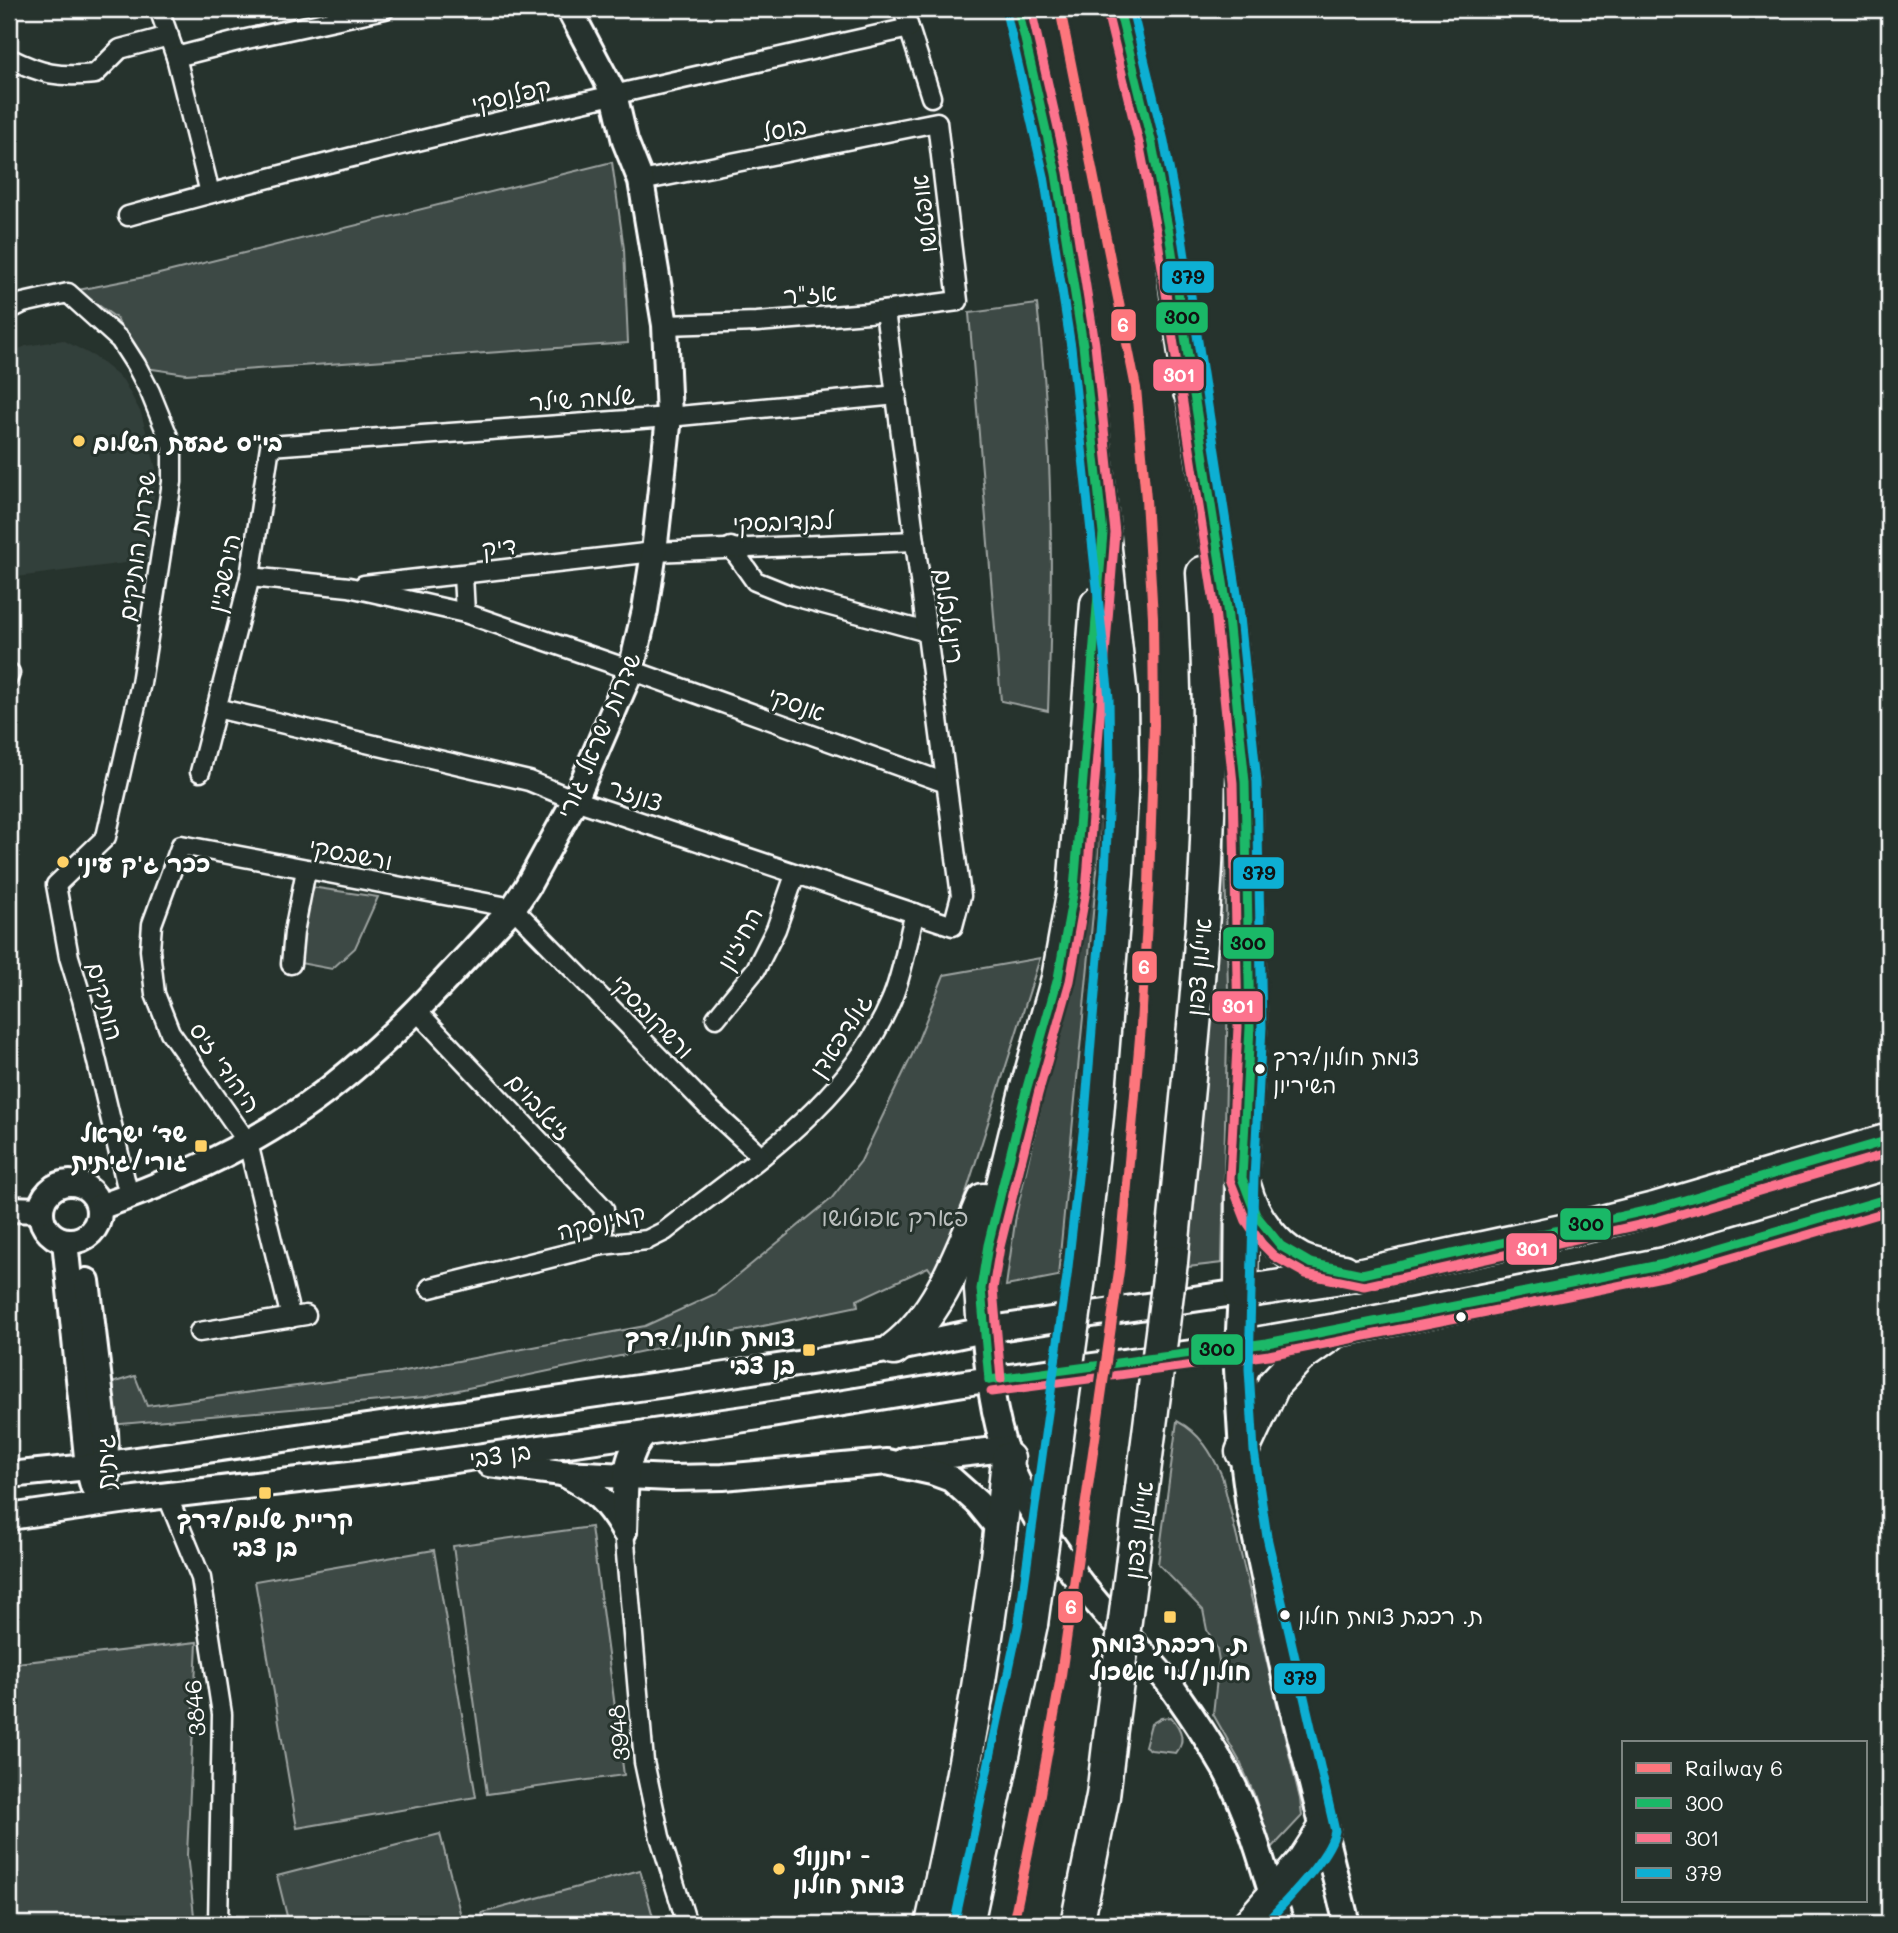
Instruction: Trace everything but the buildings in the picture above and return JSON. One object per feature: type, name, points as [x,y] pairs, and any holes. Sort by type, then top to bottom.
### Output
[{"type":"highway","points":[[967,1924],[1031,1624],[1079,1278],[1098,1103],[1117,873],[1122,776],[1121,697],[1083,345],[1056,174],[1018,9]]},
{"type":"highway","name":"איילון צפון","points":[[1077,1924],[1103,1796],[1171,1262],[1197,992],[1206,864],[1207,628],[1189,371],[1169,233],[1152,144],[1119,9]]},
{"type":"highway","points":[[1189,371],[1227,608],[1245,782],[1250,1027],[1242,1178],[1241,1292],[1362,1274],[1654,1209],[1889,1140]]},
{"type":"highway","points":[[984,1330],[981,1289],[988,1245],[1026,1091],[1058,978],[1074,889],[1103,533]]},
{"type":"highway","points":[[894,1349],[917,1330],[933,1308],[980,1209],[1026,1091]]},
{"type":"highway","points":[[1242,1178],[1246,1195],[1259,1220],[1284,1248],[1312,1264],[1362,1274]]},
{"type":"highway","points":[[1238,1347],[1337,1330],[1664,1264],[1889,1198]]},
{"type":"highway","points":[[1242,1452],[1266,1398],[1281,1376],[1299,1357],[1337,1330]]},
{"type":"highway","points":[[932,1924],[957,1806],[979,1677],[1000,1530],[1007,1454]]},
{"type":"highway","points":[[1249,1924],[1277,1910],[1323,1831]]},
{"type":"main road","name":"שדרות ישראל גורי","points":[[99,1207],[204,1166],[248,1143],[296,1113],[351,1072],[416,1010],[513,908],[527,887],[575,800],[631,670],[645,610],[654,552],[669,417],[665,325],[641,181],[625,141],[614,94],[569,9]]},
{"type":"main road","points":[[74,1183],[90,1191],[99,1207],[96,1226],[73,1240],[50,1233],[41,1219],[43,1200],[55,1186],[74,1183]]},
{"type":"main road","points":[[9,1209],[41,1210]]},
{"type":"main road","name":"גיתית","points":[[73,1240],[106,1433],[97,1465],[107,1484],[104,1503]]},
{"type":"main road","name":"בן צבי","points":[[9,1475],[97,1465],[894,1349],[984,1330],[1241,1292]]},
{"type":"main road","points":[[1241,1292],[1237,1369],[1242,1452],[1257,1549],[1346,1924]]},
{"type":"main road","points":[[984,1330],[989,1380],[1007,1454],[1039,1522],[1061,1556],[1103,1610],[1165,1677],[1200,1728],[1236,1794],[1277,1910]]},
{"type":"main road","name":"בן צבי","points":[[9,1517],[457,1460],[759,1417],[989,1380],[1238,1347]]},
{"type":"main road","points":[[624,1531],[631,1452],[646,1433]]},
{"type":"main road","points":[[457,1460],[562,1473],[723,1477],[887,1462],[974,1450],[1007,1454]]},
{"type":"main road","points":[[887,1462],[951,1479],[978,1503],[1000,1530]]},
{"type":"main road","points":[[562,1473],[598,1494],[624,1531]]},
{"type":"street","points":[[159,9],[176,57],[210,193]]},
{"type":"street","points":[[176,57],[385,9]]},
{"type":"street","points":[[903,9],[931,97]]},
{"type":"street","name":"קפלנסקי","points":[[128,216],[210,193],[614,94],[909,28]]},
{"type":"street","points":[[9,58],[31,69],[66,77],[95,74],[120,49],[169,36]]},
{"type":"street","name":"בוסל","points":[[641,181],[937,122]]},
{"type":"street","name":"אופטושו","points":[[937,122],[958,301]]},
{"type":"street","name":"שדרות הותיקים","points":[[9,310],[23,303],[68,293],[120,341],[150,392],[172,446],[172,482],[141,683],[106,837]]},
{"type":"street","name":"אז\"ר","points":[[665,325],[757,322],[885,311],[958,301]]},
{"type":"street","name":"רינגלבלום","points":[[885,311],[961,896],[953,926]]},
{"type":"street","name":"שלמה שילר","points":[[270,446],[669,417],[897,395]]},
{"type":"street","name":"הירשביין","points":[[216,708],[250,577],[270,446]]},
{"type":"street","name":"לבנדובסקי","points":[[654,552],[915,541]]},
{"type":"street","points":[[732,547],[755,581],[790,595],[927,632]]},
{"type":"street","name":"דיק","points":[[349,587],[654,552]]},
{"type":"street","points":[[463,575],[465,613]]},
{"type":"street","name":"דיק","points":[[250,577],[349,587],[465,613],[631,670]]},
{"type":"street","name":"אנסקי","points":[[631,670],[946,783]]},
{"type":"street","points":[[200,772],[216,708]]},
{"type":"street","name":"צונזר","points":[[216,708],[529,781],[575,800],[953,926]]},
{"type":"street","name":"הותיקים","points":[[106,837],[55,885],[69,957],[82,999],[129,1196]]},
{"type":"street","name":"ורשבסקי","points":[[181,845],[513,908]]},
{"type":"street","name":"היהודי זיס","points":[[181,845],[152,924],[150,950],[155,994],[170,1032],[248,1143],[299,1317],[199,1332]]},
{"type":"street","points":[[291,964],[306,870]]},
{"type":"street","name":"החיזיון","points":[[716,1018],[756,969],[776,929],[795,875]]},
{"type":"street","name":"ורשקובסקי","points":[[513,908],[709,1108],[761,1156]]},
{"type":"street","name":"גולדפאדן","points":[[761,1156],[804,1122],[835,1092],[867,1048],[892,999],[915,913]]},
{"type":"street","name":"זיגלבוים","points":[[416,1010],[604,1209],[602,1245]]},
{"type":"street","name":"קמינסקה","points":[[430,1288],[602,1245],[647,1240],[665,1231],[761,1156]]},
{"type":"street","name":"3846","points":[[167,1495],[201,1578],[222,1714],[218,1924]]},
{"type":"street","name":"3948","points":[[624,1531],[645,1762],[660,1837],[687,1924]]},
{"type":"shaded area","name":"בי\"ס גבעת השלום","points":[[63,340],[95,357],[123,380],[141,413],[156,468],[149,560],[9,578],[9,353],[26,346]]},
{"type":"green space","points":[[612,162],[624,249],[628,343],[186,374],[146,368],[116,318],[78,290],[155,275]]},
{"type":"green space","points":[[1037,304],[1049,456],[1051,609],[1048,711],[1001,701],[969,313]]},
{"type":"green space","points":[[1223,771],[1228,991],[1222,1263],[1187,1267],[1216,955]]},
{"type":"green space","points":[[1094,817],[1102,820],[1058,1276],[1006,1286],[1016,1215],[1070,979]]},
{"type":"green space","points":[[311,887],[378,897],[355,948],[332,969],[300,963]]},
{"type":"green space","name":"פארק אפוטושו","points":[[1040,958],[953,1234],[933,1274],[928,1267],[857,1300],[858,1306],[425,1397],[110,1425],[105,1385],[135,1376],[147,1406],[394,1373],[645,1326],[715,1294],[831,1199],[861,1161],[912,1055],[944,975]]},
{"type":"green space","points":[[1177,1421],[1192,1431],[1204,1444],[1222,1476],[1300,1799],[1302,1816],[1271,1849],[1254,1794],[1240,1762],[1213,1714],[1219,1661],[1217,1649],[1207,1630],[1203,1610],[1158,1564]]},
{"type":"green space","points":[[591,1527],[624,1775],[487,1794],[453,1546]]},
{"type":"green space","points":[[434,1550],[476,1797],[297,1828],[255,1581]]},
{"type":"green space","points":[[197,1642],[187,1855],[195,1924],[9,1924],[9,1664]]},
{"type":"green space","points":[[1171,1717],[1181,1735],[1181,1744],[1176,1753],[1151,1750],[1145,1746],[1151,1724],[1161,1718]]},
{"type":"green space","points":[[440,1834],[463,1924],[289,1924],[277,1876]]},
{"type":"green space","points":[[640,1870],[655,1924],[485,1924],[482,1913]]},
{"type":"rail line","name":"6","points":[[1013,1924],[1060,1682],[1120,1264],[1141,1026],[1154,725],[1153,617],[1136,388],[1060,9]]},
{"type":"transit line","name":"300","points":[[989,1380],[981,1289],[988,1245],[1026,1091],[1058,978],[1074,889],[1103,533],[1083,345],[1056,174],[1018,9]]},
{"type":"transit line","name":"301","points":[[1001,1379],[993,1289],[1000,1247],[1038,1094],[1070,981],[1086,891],[1115,533],[1095,344],[1068,172],[1031,9]]},
{"type":"transit line","name":"300","points":[[1119,9],[1152,144],[1169,233],[1227,608],[1245,782],[1250,1027],[1242,1178],[1256,1215],[1281,1246],[1310,1263],[1362,1274],[1654,1209],[1889,1140]]},
{"type":"transit line","name":"379","points":[[1132,9],[1164,141],[1181,231],[1239,607],[1257,782],[1262,1027],[1254,1178],[1249,1369],[1254,1451],[1267,1537],[1335,1831],[1325,1854],[1316,1866],[1265,1924]]},
{"type":"transit line","name":"379","points":[[955,1921],[1019,1622],[1067,1276],[1085,1115],[1110,776],[1109,698],[1071,347],[1044,176],[1006,12]]},
{"type":"transit line","name":"301","points":[[1107,12],[1140,147],[1157,235],[1215,610],[1233,783],[1238,1027],[1230,1180],[1246,1221],[1274,1256],[1306,1274],[1364,1286],[1657,1221],[1889,1153]]},
{"type":"transit line","name":"300","points":[[989,1380],[1267,1343],[1566,1284],[1664,1264],[1889,1198]]},
{"type":"transit line","name":"301","points":[[991,1392],[1269,1355],[1568,1296],[1667,1276],[1889,1211]]},
{"type":"place","name":"בי\"ס גבעת השלום","points":[[79,441]]},
{"type":"place","name":"ככר ג'ק עיני","points":[[63,862]]},
{"type":"place","name":"צומת חולון/דרך השיריון","points":[[1260,1069]]},
{"type":"place","name":"שד׳ ישראל גורי/גיתית","points":[[201,1146]]},
{"type":"place","name":"צומת חולון/דרך בן צבי","points":[[809,1350]]},
{"type":"place","name":"קריית שלום/דרך בן צבי","points":[[265,1493]]},
{"type":"place","name":"ת. רכבת צומת חולון","points":[[1285,1615]]},
{"type":"place","name":"ת. רכבת צומת חולון/לוי אשכול","points":[[1170,1617]]},
{"type":"place","name":"יחננוף - צומת חולון","points":[[779,1869]]}]
